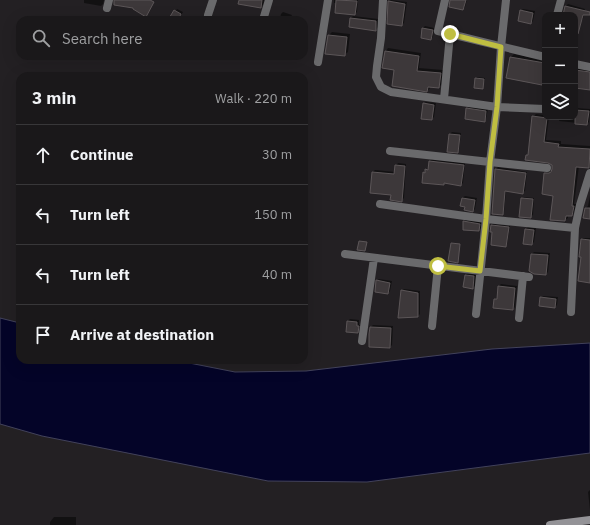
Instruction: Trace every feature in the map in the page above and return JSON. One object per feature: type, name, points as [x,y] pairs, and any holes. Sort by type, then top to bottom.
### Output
[{"type":"street","points":[[208,16],[213,0]]},
{"type":"street","points":[[264,16],[269,0]]},
{"type":"street","points":[[318,62],[328,0]]},
{"type":"street","points":[[383,0],[381,38],[376,77],[381,87],[391,92],[444,100],[497,107],[542,109]]},
{"type":"street","points":[[444,0],[438,32],[542,56]]},
{"type":"street","points":[[476,314],[486,219],[490,162],[497,107],[506,0]]},
{"type":"street","points":[[558,12],[561,0]]},
{"type":"street","points":[[444,100],[450,34]]},
{"type":"street","points":[[578,65],[590,67]]},
{"type":"street","points":[[390,151],[547,168]]},
{"type":"street","points":[[571,312],[576,228],[580,205],[590,173]]},
{"type":"street","points":[[380,204],[486,219],[576,228]]},
{"type":"street","points":[[345,254],[526,276],[520,318]]},
{"type":"street","points":[[362,341],[374,258]]},
{"type":"street","points":[[432,326],[438,266]]},
{"type":"street","points":[[550,525],[590,520]]},
{"type":"water","points":[[0,318],[16,322],[16,364],[194,364],[235,372],[306,371],[492,349],[590,343],[590,453],[367,482],[268,481],[42,436],[0,424]]},
{"type":"building","points":[[114,0],[150,0],[154,2],[147,16],[133,8],[114,5]]},
{"type":"building","points":[[239,0],[262,0],[261,8],[238,4]]},
{"type":"building","points":[[336,0],[357,1],[355,15],[335,13]]},
{"type":"building","points":[[450,0],[466,0],[463,10],[449,7]]},
{"type":"building","points":[[388,1],[405,4],[402,26],[387,24]]},
{"type":"building","points":[[565,6],[590,12],[590,15],[583,15],[578,34],[578,12],[564,12]]},
{"type":"building","points":[[174,10],[181,14],[180,16],[170,16]]},
{"type":"building","points":[[520,10],[533,13],[531,24],[518,21]]},
{"type":"building","points":[[350,18],[376,21],[376,31],[349,27]]},
{"type":"building","points":[[422,28],[433,30],[431,40],[421,38]]},
{"type":"building","points":[[328,35],[347,37],[345,56],[325,54]]},
{"type":"building","points":[[385,51],[419,56],[417,71],[441,73],[439,88],[428,87],[427,92],[392,86],[394,70],[382,68]]},
{"type":"building","points":[[510,57],[542,62],[542,85],[506,78]]},
{"type":"building","points":[[578,70],[590,72],[590,90],[578,88]]},
{"type":"building","points":[[475,78],[484,79],[483,89],[474,88]]},
{"type":"building","points":[[423,103],[434,105],[432,120],[421,119]]},
{"type":"building","points":[[466,108],[486,111],[485,122],[465,119]]},
{"type":"building","points":[[578,110],[589,111],[587,125],[575,124],[575,120],[578,120]]},
{"type":"building","points":[[532,116],[542,117],[542,120],[547,120],[544,142],[559,144],[558,147],[590,149],[589,168],[576,167],[572,216],[566,216],[565,221],[550,220],[553,196],[542,194],[544,173],[551,172],[552,165],[548,163],[525,160],[526,155],[528,155]]},
{"type":"building","points":[[449,134],[460,135],[458,153],[447,152]]},
{"type":"building","points":[[429,161],[464,165],[461,186],[444,183],[444,185],[422,183],[423,172],[425,173],[425,169],[428,170]]},
{"type":"building","points":[[395,165],[405,166],[402,202],[390,200],[391,195],[370,193],[372,172],[394,174]]},
{"type":"building","points":[[495,169],[526,173],[523,194],[505,191],[503,215],[492,214]]},
{"type":"building","points":[[462,198],[475,200],[473,212],[464,210],[465,207],[460,206]]},
{"type":"building","points":[[521,198],[533,199],[531,218],[519,217]]},
{"type":"building","points":[[585,208],[590,208],[590,219],[583,218]]},
{"type":"building","points":[[463,221],[480,224],[479,231],[463,230]]},
{"type":"building","points":[[491,225],[509,227],[506,247],[491,245]]},
{"type":"building","points":[[525,229],[534,230],[532,245],[523,244]]},
{"type":"building","points":[[581,239],[590,240],[590,283],[578,281],[581,257],[579,257]]},
{"type":"building","points":[[359,241],[367,242],[365,251],[357,250]]},
{"type":"building","points":[[451,243],[460,244],[458,263],[448,261]]},
{"type":"building","points":[[531,254],[548,255],[546,275],[534,274],[529,271]]},
{"type":"building","points":[[465,275],[474,276],[473,289],[463,287]]},
{"type":"building","points":[[376,280],[390,283],[388,294],[375,292]]},
{"type":"building","points":[[498,286],[515,288],[513,310],[493,308],[494,299],[497,299]]},
{"type":"building","points":[[401,290],[418,293],[418,317],[398,318]]},
{"type":"building","points":[[540,297],[556,299],[555,308],[539,306]]},
{"type":"building","points":[[347,321],[357,322],[357,326],[359,326],[358,333],[346,332]]},
{"type":"building","points":[[370,327],[391,328],[390,348],[369,347]]},
{"type":"route","points":[[438,266],[480,271],[486,219],[490,162],[497,107],[501,47],[450,34]]}]
